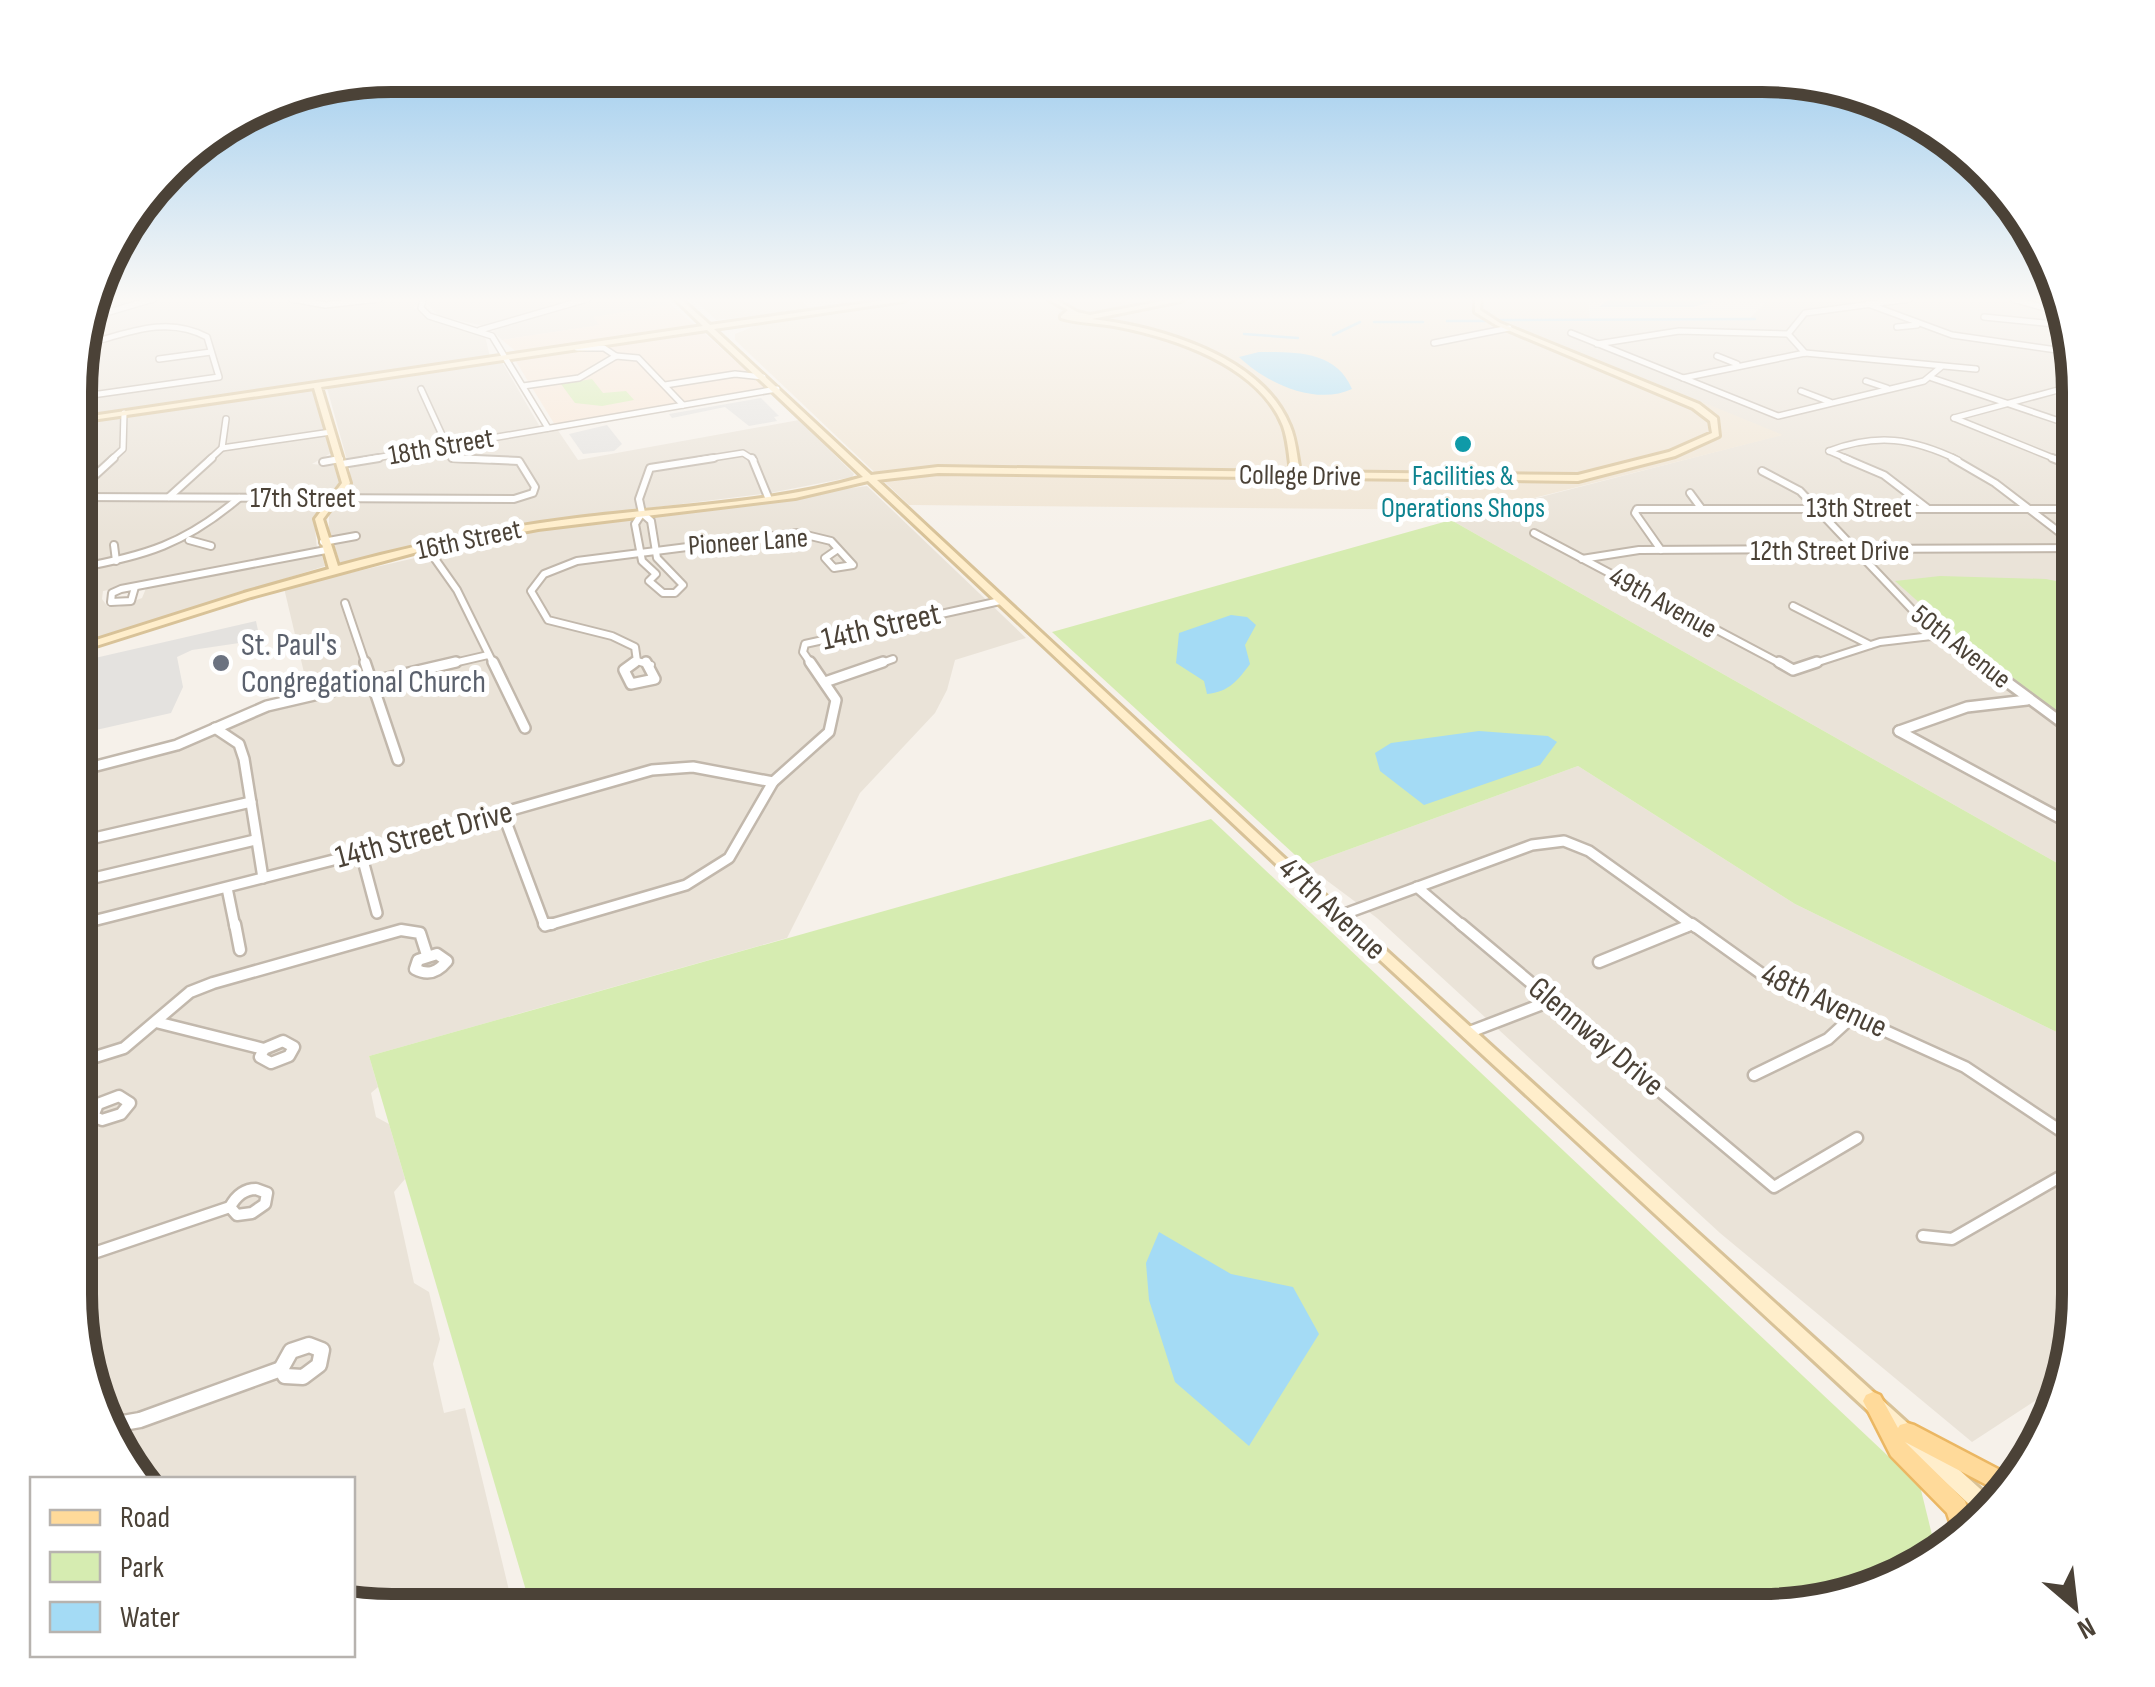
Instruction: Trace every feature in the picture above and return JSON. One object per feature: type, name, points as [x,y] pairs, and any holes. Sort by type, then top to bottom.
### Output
[{"type":"main road","points":[[92,418],[368,378]]},
{"type":"main road","name":"47th Avenue","points":[[764,378],[1466,1033],[1981,1500]]},
{"type":"main road","points":[[1245,378],[1286,423],[1295,471]]},
{"type":"main road","name":"College Drive","points":[[871,478],[938,470],[1591,477],[1710,440],[1717,429],[1714,420],[1676,398],[1628,378]]},
{"type":"main road","points":[[317,385],[346,483],[319,519],[334,570]]},
{"type":"main road","name":"16th Street","points":[[92,644],[334,570],[428,548],[538,526],[768,497],[871,478]]},
{"type":"main road","points":[[1873,1401],[1898,1449],[1956,1508],[1960,1520]]},
{"type":"main road","points":[[1908,1432],[1998,1480]]},
{"type":"street","points":[[92,395],[214,378]]},
{"type":"street","points":[[518,378],[548,428]]},
{"type":"street","points":[[523,386],[579,378]]},
{"type":"street","points":[[660,378],[682,405]]},
{"type":"street","points":[[666,385],[712,378]]},
{"type":"street","points":[[1683,378],[1778,416],[1932,378],[2062,422]]},
{"type":"street","points":[[1866,380],[1890,389]]},
{"type":"street","points":[[422,389],[446,446]]},
{"type":"street","name":"18th Street","points":[[324,462],[446,446],[777,389]]},
{"type":"street","points":[[1801,390],[1833,403]]},
{"type":"street","points":[[2062,390],[1954,418],[2062,462]]},
{"type":"street","points":[[92,480],[123,449],[124,413]]},
{"type":"street","points":[[222,448],[226,419]]},
{"type":"street","points":[[170,497],[222,448],[332,432]]},
{"type":"street","points":[[1927,508],[1884,475],[1829,452],[1890,435],[1974,468],[2062,534]]},
{"type":"street","name":"17th Street","points":[[92,494],[337,498],[529,495],[535,488],[519,461],[461,462],[453,459],[446,446]]},
{"type":"street","points":[[670,571],[656,574],[649,581],[663,593],[684,588],[654,550],[651,521],[642,512],[639,499],[650,468],[743,453],[753,458],[768,497]]},
{"type":"street","name":"50th Avenue","points":[[1762,471],[1790,484],[1817,508],[1940,635],[2062,724]]},
{"type":"street","points":[[1690,493],[1701,508]]},
{"type":"street","points":[[92,565],[189,540],[240,498]]},
{"type":"street","name":"13th Street","points":[[1661,550],[1635,513],[1638,509],[2062,509]]},
{"type":"street","points":[[642,512],[635,524],[642,560],[656,574]]},
{"type":"street","name":"Pioneer Lane","points":[[637,661],[634,648],[622,640],[548,620],[531,591],[538,578],[565,564],[798,533],[823,538],[838,550]]},
{"type":"street","name":"49th Avenue","points":[[1534,533],[1792,670]]},
{"type":"street","points":[[111,598],[356,536]]},
{"type":"street","points":[[189,540],[211,546]]},
{"type":"street","points":[[114,545],[116,561]]},
{"type":"street","points":[[428,548],[458,590],[525,728]]},
{"type":"street","name":"12th Street Drive","points":[[1582,559],[1661,550],[2062,548]]},
{"type":"street","name":"14th Street","points":[[504,814],[544,924],[644,898],[710,873],[741,843],[772,782],[830,732],[836,700],[803,652],[805,644],[1000,601]]},
{"type":"street","points":[[345,603],[398,760]]},
{"type":"street","points":[[1793,606],[1870,645]]},
{"type":"street","points":[[1792,670],[1870,645],[1940,635]]},
{"type":"street","points":[[92,768],[150,754],[267,706],[488,654]]},
{"type":"street","points":[[826,682],[893,659]]},
{"type":"street","points":[[2028,700],[1967,707],[1899,731],[2062,819]]},
{"type":"street","points":[[214,728],[239,744],[263,878]]},
{"type":"street","name":"14th Street Drive","points":[[93,921],[360,853],[652,770],[694,768],[772,782]]},
{"type":"street","points":[[92,838],[251,802]]},
{"type":"street","points":[[93,878],[256,840]]},
{"type":"street","name":"48th Avenue","points":[[1417,887],[1532,845],[1564,841],[1766,977],[1965,1068],[2062,1131]]},
{"type":"street","points":[[360,853],[377,913]]},
{"type":"street","points":[[1340,916],[1417,887]]},
{"type":"street","name":"Glennway Drive","points":[[1417,887],[1774,1188],[1800,1168],[1857,1138]]},
{"type":"street","points":[[228,888],[240,950]]},
{"type":"street","points":[[1599,962],[1690,925]]},
{"type":"street","points":[[93,1057],[124,1048],[196,989],[401,930],[420,932],[427,955]]},
{"type":"street","points":[[1466,1033],[1552,1000]]},
{"type":"street","points":[[1754,1075],[1828,1039],[1852,1017]]},
{"type":"street","points":[[156,1022],[264,1049]]},
{"type":"street","points":[[93,1103],[98,1104]]},
{"type":"street","points":[[1924,1236],[1952,1239],[2062,1176]]},
{"type":"street","points":[[93,1253],[230,1207]]},
{"type":"street","points":[[123,1423],[280,1369]]},
{"type":"shaded area","points":[[93,378],[345,378],[92,414]]},
{"type":"shaded area","points":[[396,378],[511,378],[540,427],[347,460],[327,388]]},
{"type":"shaded area","points":[[526,378],[754,378],[765,388],[555,425]]},
{"type":"shaded area","points":[[775,378],[1643,378],[1783,435],[1486,510],[909,505]]},
{"type":"shaded area","points":[[1642,378],[2062,378],[2062,866],[1451,520],[1781,435]]},
{"type":"shaded area","points":[[304,389],[313,391],[331,453],[312,464],[334,466],[340,481],[314,518],[317,549],[103,591],[102,599],[108,607],[142,598],[147,586],[321,553],[325,566],[92,640],[92,420]]},
{"type":"shaded area","points":[[761,398],[779,416],[774,417],[777,421],[749,426],[725,407],[672,418],[669,414]]},
{"type":"shaded area","points":[[799,420],[854,474],[852,477],[770,493],[536,522],[352,563],[340,562],[329,532],[329,514],[350,490],[350,467],[358,464],[557,429],[578,460]]},
{"type":"shaded area","points":[[607,425],[622,444],[614,451],[583,454],[569,434]]},
{"type":"shaded area","points":[[867,486],[1026,638],[955,660],[947,690],[935,713],[860,793],[787,938],[369,1056],[378,1087],[371,1093],[376,1117],[389,1124],[405,1179],[394,1192],[414,1283],[429,1292],[440,1339],[433,1364],[444,1413],[465,1408],[510,1594],[355,1592],[355,1477],[155,1477],[123,1427],[108,1391],[93,1314],[92,772],[175,750],[248,717],[310,698],[284,588],[533,531]]},
{"type":"shaded area","points":[[256,621],[260,640],[192,650],[177,657],[183,687],[171,713],[96,730],[95,658]]},
{"type":"shaded area","points":[[1578,766],[1795,904],[2062,1035],[2062,1314],[2045,1395],[1972,1442],[1720,1233],[1377,918],[1306,865]]},
{"type":"green space","points":[[592,379],[603,393],[626,391],[634,400],[602,406],[575,403],[561,384]]},
{"type":"green space","points":[[1451,520],[2062,866],[2062,1035],[1795,904],[1578,766],[1306,865],[1052,632]]},
{"type":"green space","points":[[1940,576],[2062,582],[2062,716],[1980,657],[1895,581]]},
{"type":"green space","points":[[1211,819],[1920,1486],[1933,1540],[1895,1564],[1859,1579],[1821,1589],[1762,1594],[527,1594],[369,1056]]},
{"type":"water","points":[[1268,378],[1346,378],[1352,389],[1323,395]]},
{"type":"water","points":[[1231,615],[1247,617],[1256,625],[1245,645],[1250,664],[1227,688],[1207,694],[1204,681],[1176,663],[1179,633]]},
{"type":"water","points":[[1479,731],[1548,736],[1557,742],[1540,765],[1424,805],[1380,771],[1375,753],[1391,743]]},
{"type":"water","points":[[1159,1232],[1231,1274],[1293,1287],[1319,1334],[1249,1446],[1175,1382],[1149,1300],[1146,1263]]},
{"type":"place","name":"Facilities & Operations Shops","points":[[1463,444]]},
{"type":"place","name":"St. Paul's Congregational Church","points":[[221,663]]}]
